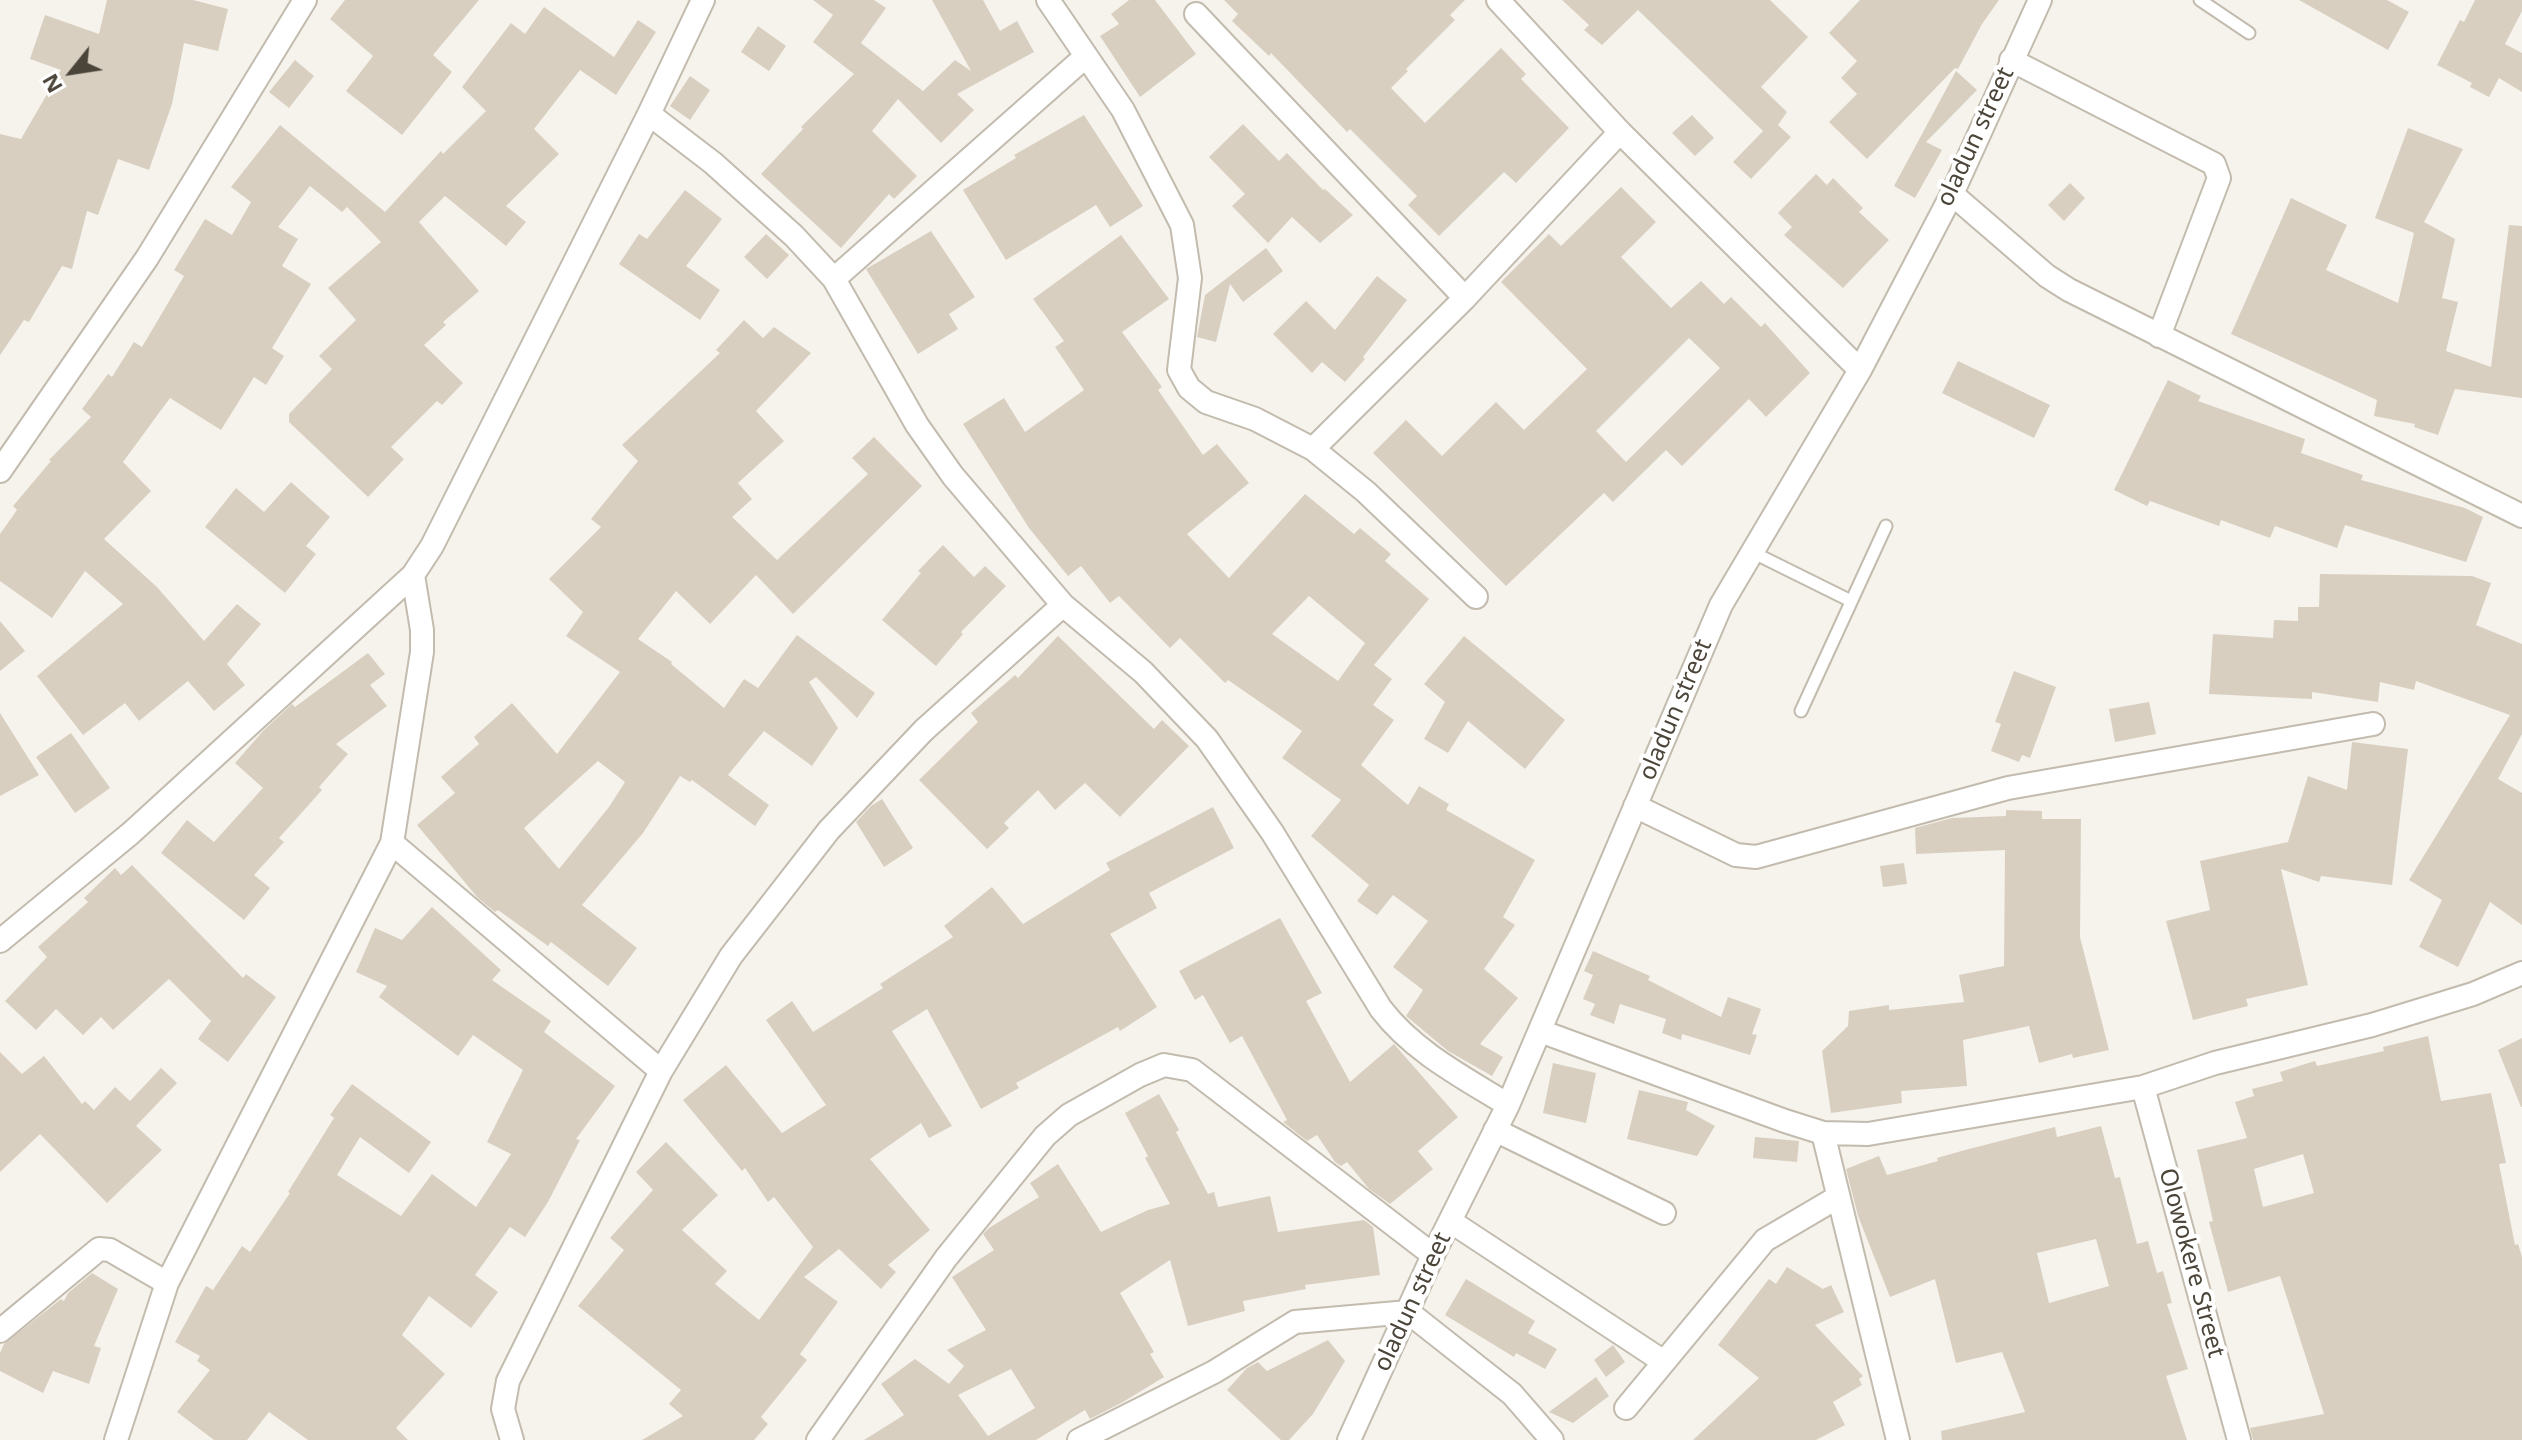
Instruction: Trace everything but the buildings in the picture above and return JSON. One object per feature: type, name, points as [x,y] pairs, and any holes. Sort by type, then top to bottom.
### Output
[{"type":"street","points":[[0,471],[147,258],[305,0]]},
{"type":"street","points":[[0,941],[131,833],[413,575],[432,546],[703,0]]},
{"type":"street","points":[[1048,0],[1123,110],[1182,225],[1190,278],[1179,370],[1189,388],[1206,402],[1255,419],[1313,449],[1366,492],[1476,597]]},
{"type":"street","points":[[1498,0],[1620,132],[1860,370]]},
{"type":"street","name":"oladun street","points":[[1349,1440],[1433,1255],[1508,1105],[1714,619],[1860,370],[1952,194],[2040,0]]},
{"type":"street","points":[[1196,14],[1465,298]]},
{"type":"street","points":[[834,279],[1085,57]]},
{"type":"street","points":[[2011,60],[2214,164],[2219,178],[2159,336]]},
{"type":"street","points":[[649,114],[713,163],[771,215],[834,279],[917,425],[953,476],[1063,605],[1143,672],[1207,739],[1272,832],[1381,1009],[1399,1032],[1422,1051],[1508,1105]]},
{"type":"street","points":[[1313,449],[1465,298],[1620,132]]},
{"type":"street","points":[[1952,194],[2047,276],[2090,302],[2522,516]]},
{"type":"street","points":[[116,1440],[167,1283],[392,843],[422,652],[422,630],[413,575]]},
{"type":"street","points":[[512,1440],[503,1409],[508,1381],[661,1071],[731,956],[829,830],[924,730],[1063,605]]},
{"type":"street","points":[[1635,806],[1736,855],[1756,857],[2008,788],[2373,724]]},
{"type":"street","points":[[392,843],[661,1071]]},
{"type":"street","points":[[1540,1031],[1823,1133],[1868,1134],[2143,1087],[2215,1063],[2372,1025],[2473,994],[2522,973]]},
{"type":"street","points":[[818,1440],[946,1258],[1045,1136],[1069,1115],[1164,1065],[1192,1070],[1433,1255]]},
{"type":"street","name":"Olowokere Street","points":[[2143,1087],[2239,1440]]},
{"type":"street","points":[[1495,1130],[1664,1213]]},
{"type":"street","points":[[1823,1133],[1898,1440]]},
{"type":"street","points":[[1626,1408],[1765,1240],[1838,1197]]},
{"type":"street","points":[[1450,1221],[1664,1362]]},
{"type":"street","points":[[0,1331],[99,1249],[110,1250],[167,1283]]},
{"type":"street","points":[[1079,1440],[1214,1372],[1295,1322],[1408,1312],[1512,1394],[1552,1440]]},
{"type":"lane","points":[[2200,0],[2249,33]]},
{"type":"lane","points":[[1801,711],[1886,526]]},
{"type":"lane","points":[[1751,552],[1851,601]]}]
